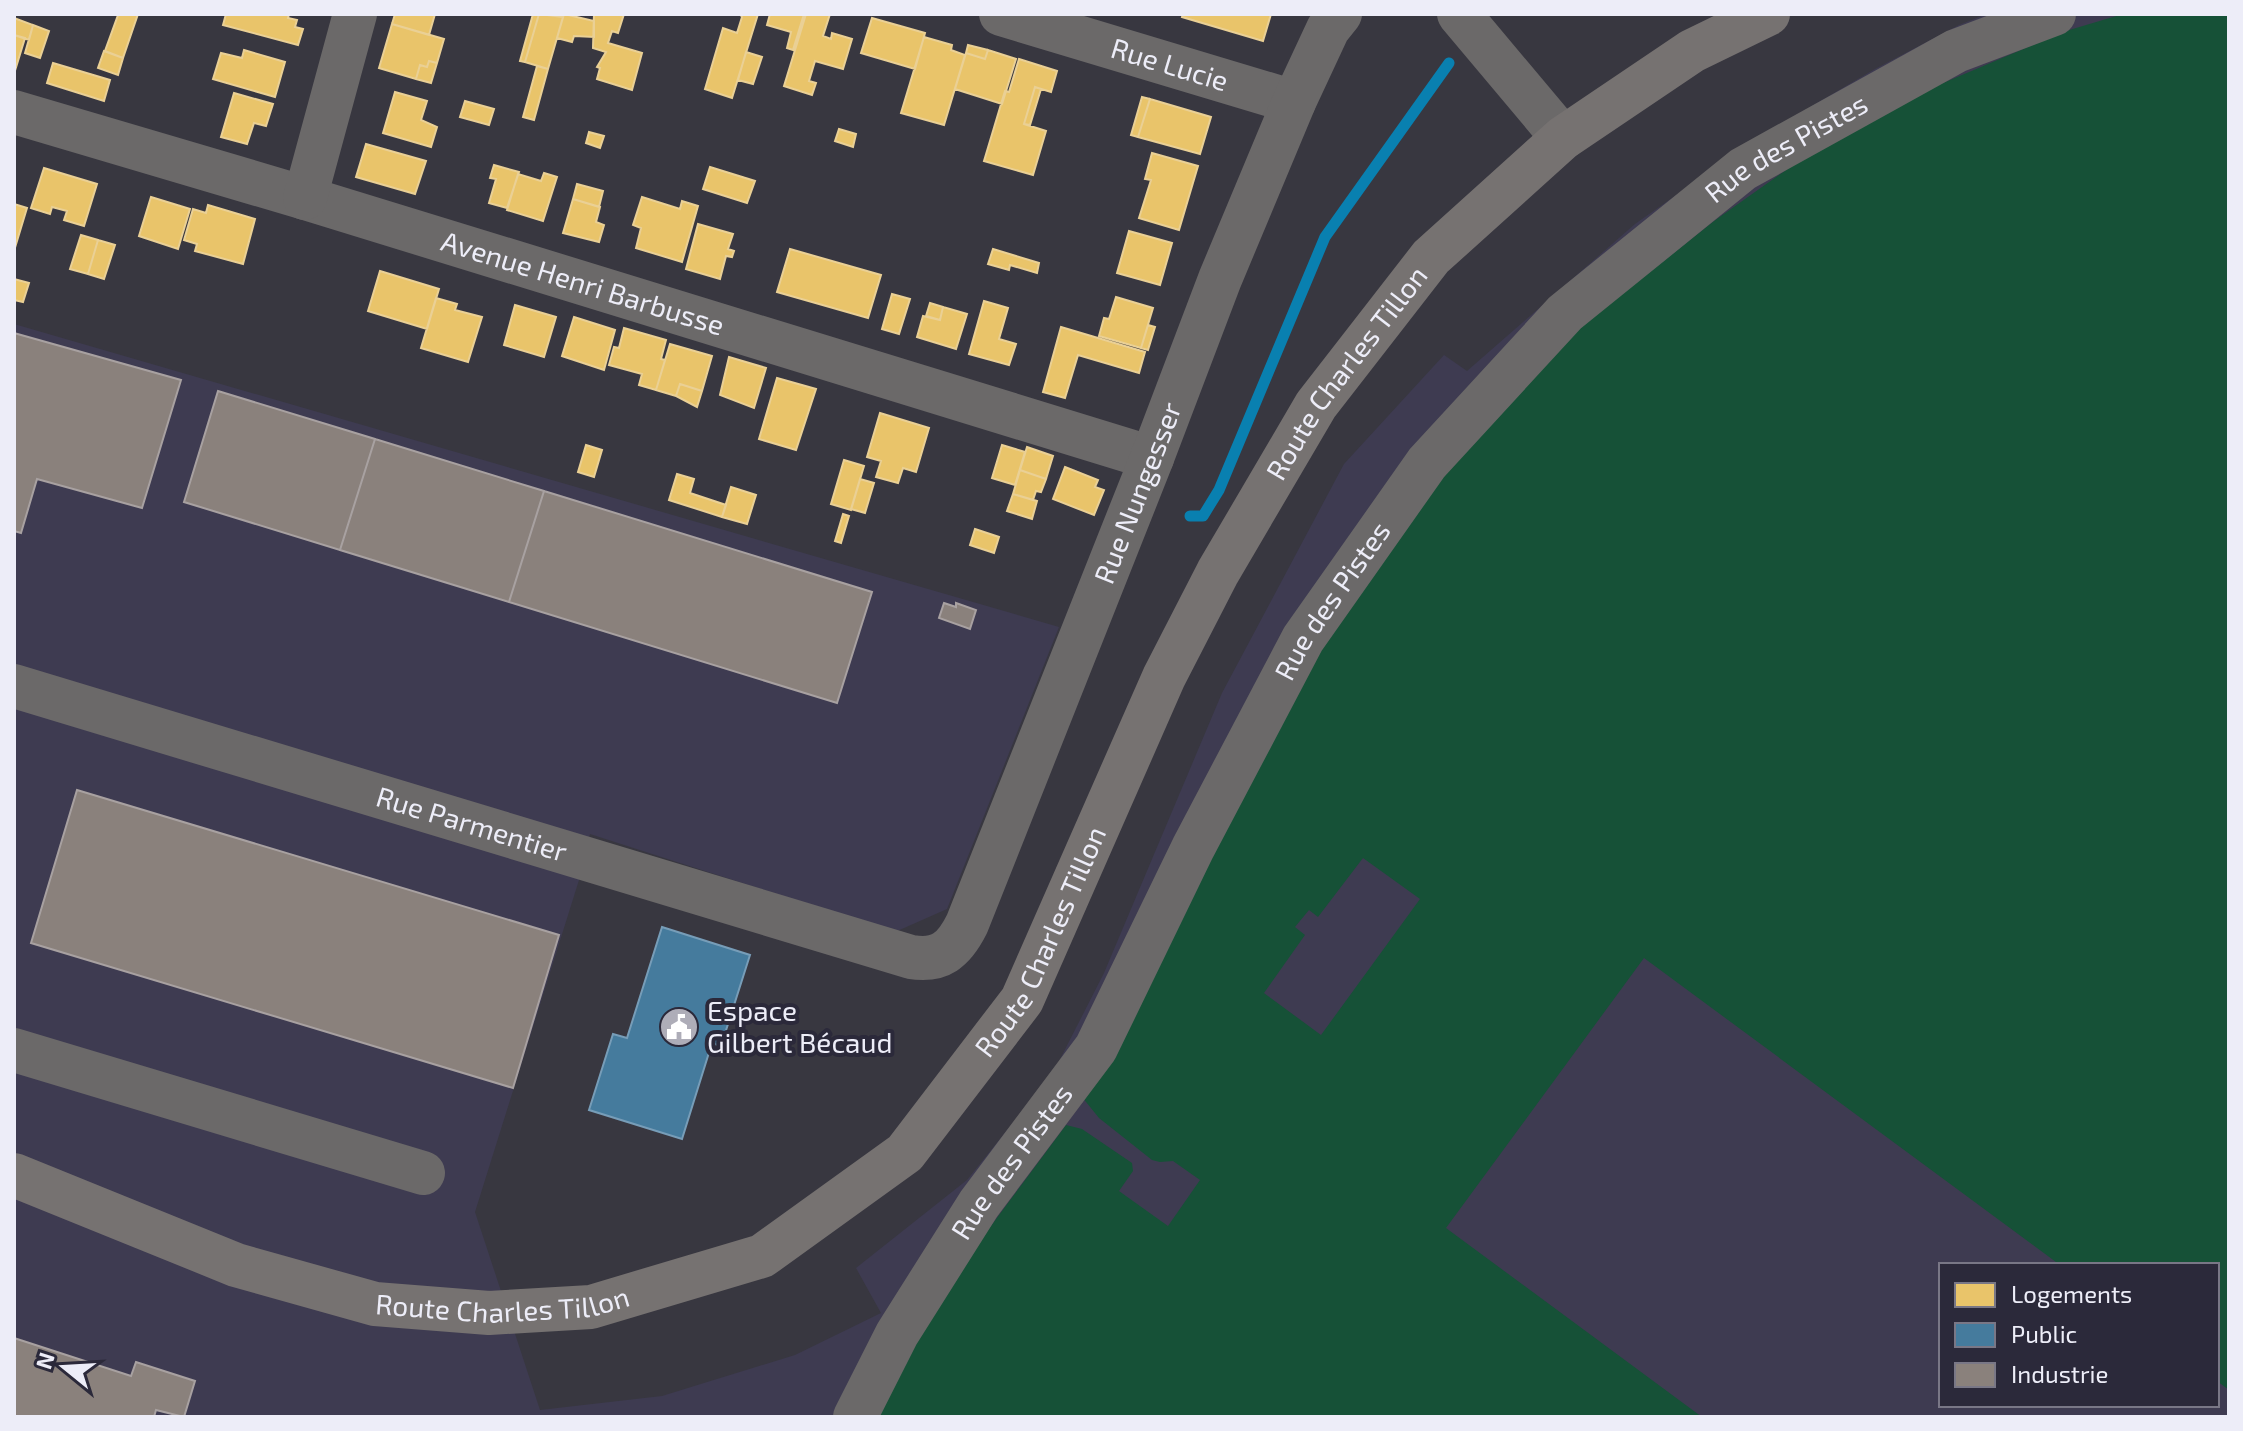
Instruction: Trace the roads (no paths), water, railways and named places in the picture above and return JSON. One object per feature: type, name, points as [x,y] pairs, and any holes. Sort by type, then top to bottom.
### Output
[{"type":"main road","name":"Route Charles Tillon","points":[[14,1175],[236,1265],[375,1304],[489,1313],[591,1307],[762,1256],[905,1153],[1022,1000],[1164,677],[1218,572],[1316,405],[1431,257],[1563,138],[1692,51],[1768,14]]},
{"type":"street","points":[[305,198],[355,14]]},
{"type":"street","name":"Rue Lucie","points":[[1001,14],[1294,102]]},
{"type":"street","name":"Rue Nungesser","points":[[928,960],[951,949],[967,924],[1220,279],[1294,102],[1328,29],[1340,14]]},
{"type":"street","points":[[1459,14],[1563,138]]},
{"type":"street","name":"Rue des Pistes","points":[[855,1417],[897,1334],[979,1204],[1096,1048],[1193,848],[1303,639],[1427,463],[1565,313],[1743,169],[1956,51],[2054,14]]},
{"type":"street","name":"Avenue Henri Barbusse","points":[[14,112],[1152,458]]},
{"type":"street","name":"Rue Parmentier","points":[[14,686],[928,960]]},
{"type":"street","points":[[14,1050],[423,1173]]},
{"type":"waterway","points":[[1190,516],[1203,516],[1219,490],[1325,237],[1449,63]]},
{"type":"place","name":"Espace Gilbert Bécaud","points":[[679,1027]]}]
